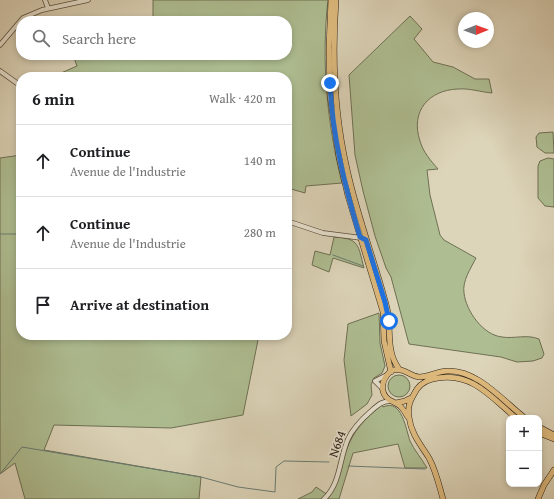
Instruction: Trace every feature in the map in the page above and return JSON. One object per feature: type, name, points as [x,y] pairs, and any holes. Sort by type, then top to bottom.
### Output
[{"type":"main road","points":[[331,0],[329,47],[330,95],[339,157],[360,237],[383,312],[384,341],[389,373],[383,391],[394,402],[401,406],[409,418],[415,437],[433,467],[443,499]]},
{"type":"main road","points":[[336,0],[334,63],[341,138],[346,168],[388,311],[390,351],[393,361],[399,369],[419,377],[446,371],[457,371],[471,376],[521,415]]},
{"type":"main road","points":[[389,373],[399,369]]},
{"type":"main road","points":[[409,418],[409,406],[416,386],[411,374]]},
{"type":"main road","points":[[394,402],[405,402],[413,396],[419,387],[426,381],[448,376],[458,377],[476,385],[512,415]]},
{"type":"main road","points":[[542,429],[554,435]]},
{"type":"main road","points":[[542,434],[554,439]]},
{"type":"main road","points":[[538,499],[544,484],[554,470]]},
{"type":"street","points":[[45,0],[48,8]]},
{"type":"street","points":[[28,16],[48,8],[88,0]]},
{"type":"street","points":[[0,45],[16,26]]},
{"type":"street","points":[[0,71],[16,82]]},
{"type":"street","points":[[292,223],[323,233],[360,237],[366,240]]},
{"type":"street","name":"N684","points":[[324,499],[334,486],[348,439],[358,423],[380,403],[383,391]]},
{"type":"street","points":[[380,403],[394,402]]},
{"type":"green space","points":[[153,0],[328,0],[325,69],[332,138],[342,183],[306,186],[305,193],[292,189],[292,72],[63,72],[77,66],[75,60],[292,60],[292,16],[153,16]]},
{"type":"green space","points":[[410,16],[422,29],[414,39],[433,62],[453,67],[475,79],[489,79],[492,93],[462,89],[448,90],[438,93],[424,104],[418,120],[420,141],[430,160],[438,169],[427,170],[430,195],[440,235],[444,240],[476,258],[464,284],[465,300],[472,314],[482,327],[495,335],[502,337],[530,337],[539,339],[544,354],[542,358],[533,361],[517,362],[501,357],[409,344],[391,277],[386,268],[375,236],[363,191],[355,155],[349,75]]},
{"type":"green space","points":[[553,132],[554,153],[545,153],[537,147],[536,137],[539,133]]},
{"type":"green space","points":[[16,156],[16,340],[258,340],[243,415],[171,428],[54,425],[44,450],[201,477],[199,499],[25,499],[15,463],[0,474],[0,158]]},
{"type":"green space","points":[[548,158],[554,159],[554,207],[545,206],[538,198],[538,166],[540,161]]},
{"type":"green space","points":[[334,237],[353,241],[359,249],[364,268],[333,258],[329,272],[312,265],[315,251],[330,255]]},
{"type":"green space","points":[[379,313],[380,343],[385,366],[382,373],[374,378],[371,385],[372,395],[367,404],[351,416],[344,360],[348,324]]},
{"type":"green space","points":[[399,375],[403,376],[409,382],[409,390],[403,396],[399,397],[395,396],[389,390],[388,386],[389,382],[395,376]]},
{"type":"green space","points":[[382,405],[383,407],[389,405],[395,407],[399,411],[405,423],[410,441],[427,468],[405,468],[398,444],[353,453],[339,499],[298,499],[312,492],[316,487],[328,495],[334,485],[344,451],[346,451],[352,437],[365,420]]},
{"type":"waterway","points":[[0,234],[16,234]]},
{"type":"waterway","points":[[333,255],[363,266]]},
{"type":"waterway","points":[[0,474],[22,447],[201,477],[238,487],[275,492],[276,467],[284,461],[329,462]]},
{"type":"waterway","points":[[348,466],[425,469]]},
{"type":"route","points":[[330,83],[334,127],[348,196],[360,237],[366,240],[388,311],[389,321]]}]
